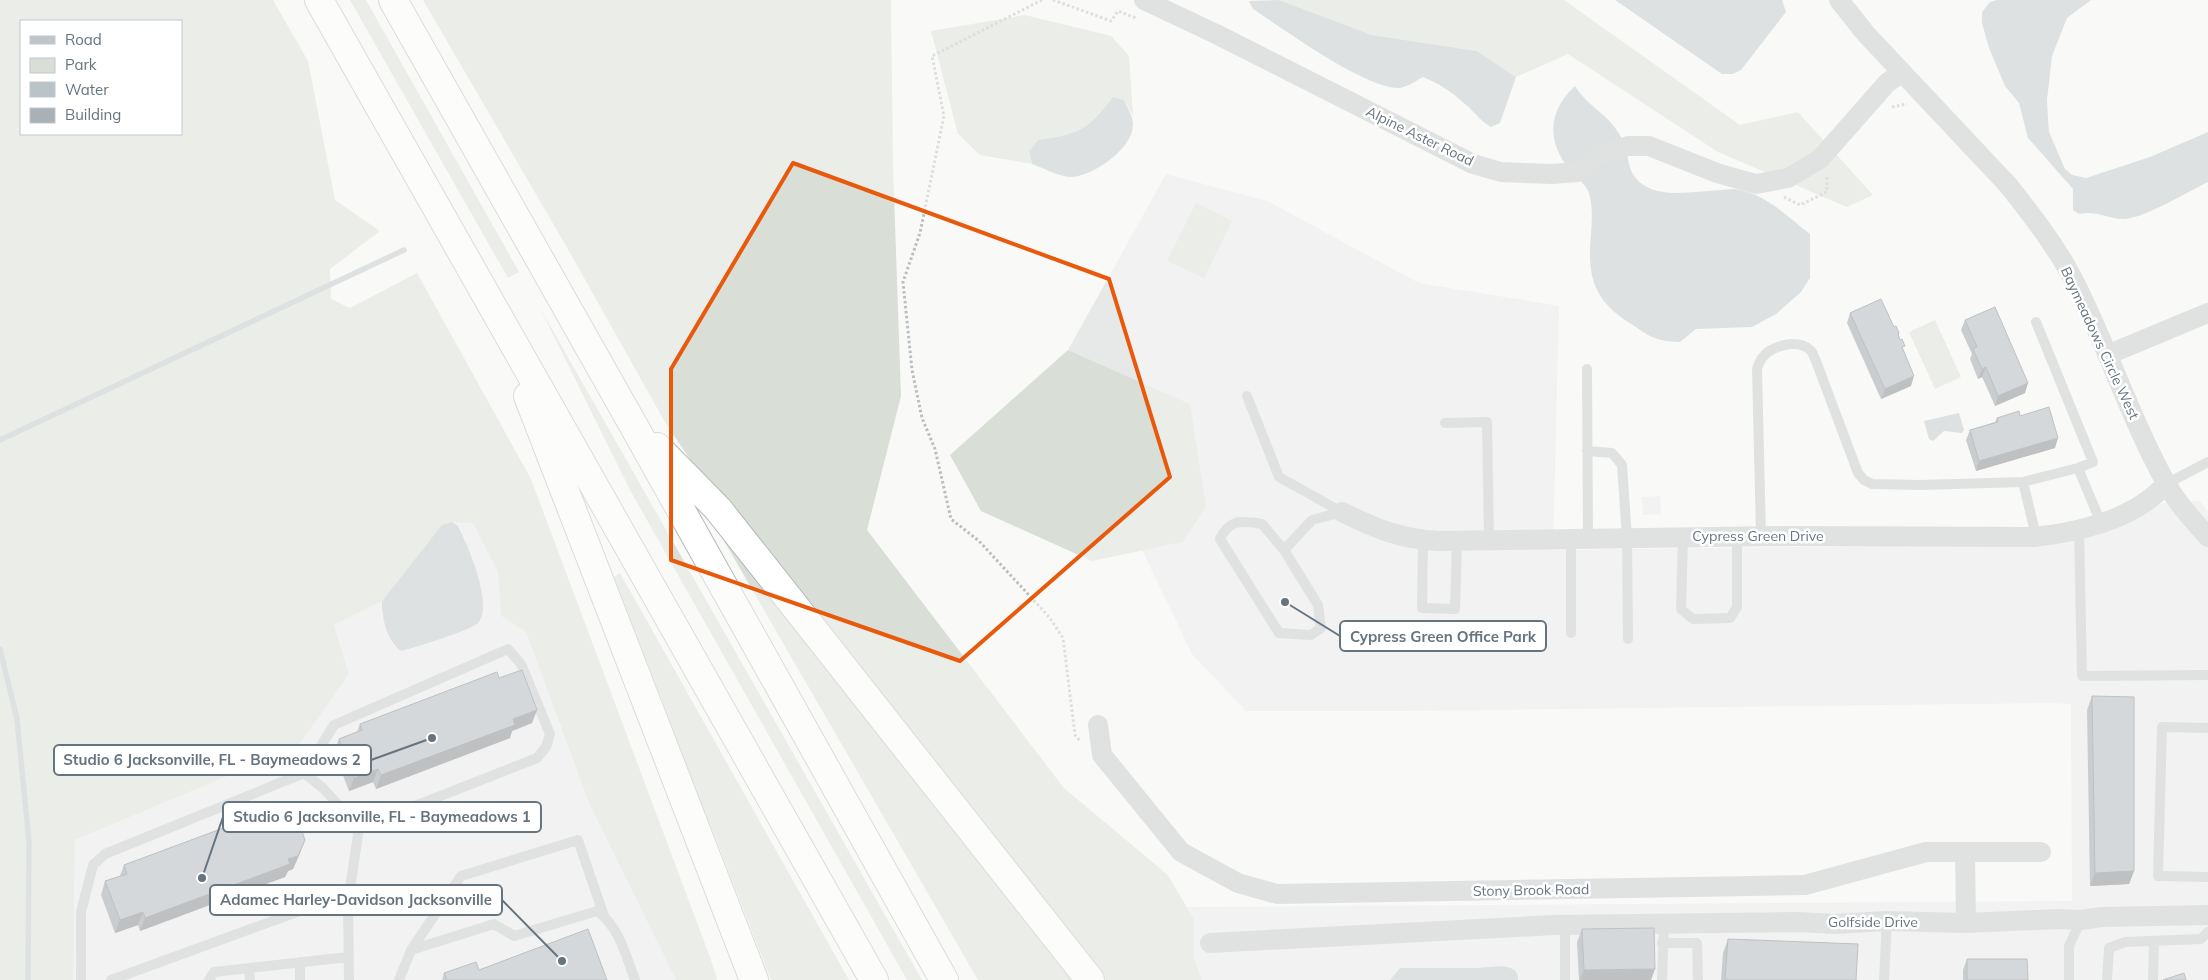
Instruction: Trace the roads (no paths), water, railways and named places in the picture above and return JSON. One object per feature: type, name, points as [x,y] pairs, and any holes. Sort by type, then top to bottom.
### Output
[{"type":"highway","points":[[319,0],[874,980]]},
{"type":"highway","points":[[393,0],[944,980]]},
{"type":"highway","points":[[494,308],[754,980]]},
{"type":"highway","points":[[631,421],[718,509],[1090,980]]},
{"type":"street","name":"Alpine Aster Road","points":[[1144,0],[1216,34],[1473,164],[1501,172],[1552,174],[1577,172],[1602,154],[1628,146],[1648,146],[1717,173],[1756,184],[1788,178],[1820,159],[1894,78]]},
{"type":"street","name":"Baymeadows Circle West","points":[[1839,0],[1866,34],[1894,78],[2008,184],[2027,208],[2072,277],[2166,484],[2182,507],[2208,537]]},
{"type":"street","points":[[2107,355],[2208,313]]},
{"type":"street","name":"Cypress Green Drive","points":[[1342,512],[1376,529],[1423,540],[1761,536],[2036,536],[2062,534],[2079,530],[2127,513],[2157,495],[2166,484]]},
{"type":"street","name":"Stony Brook Road","points":[[1098,725],[1102,755],[1181,852],[1238,883],[1277,894],[1805,885],[1926,852],[2041,852]]},
{"type":"street","points":[[1965,852],[1966,922]]},
{"type":"street","name":"Golfside Drive","points":[[1210,943],[1565,925],[1663,934],[1698,934],[1799,922],[1834,924],[1887,921],[1966,922],[2208,915]]},
{"type":"lane","points":[[1761,536],[1757,369],[1763,357],[1777,346],[1802,346],[1810,350],[1841,424],[1858,473],[1864,480],[1872,484],[1920,485],[2023,482],[2094,462],[2036,322]]},
{"type":"lane","points":[[1571,633],[1587,451],[1586,368]]},
{"type":"lane","points":[[1247,396],[1279,477],[1342,512]]},
{"type":"lane","points":[[1445,423],[1488,422],[1489,540]]},
{"type":"lane","points":[[1587,451],[1612,453],[1622,465],[1627,538],[1628,639]]},
{"type":"lane","points":[[2166,484],[2208,462]]},
{"type":"lane","points":[[2078,468],[2101,523]]},
{"type":"lane","points":[[2023,482],[2036,536]]},
{"type":"lane","points":[[1284,550],[1312,520],[1342,512]]},
{"type":"lane","points":[[1240,520],[1262,524],[1284,550],[1318,605],[1321,628],[1311,635],[1279,633],[1220,539],[1226,528],[1240,520]]},
{"type":"lane","points":[[2079,530],[2082,676],[2208,675]]},
{"type":"lane","points":[[1683,537],[1681,609],[1693,619],[1730,618],[1737,607],[1737,537]]},
{"type":"lane","points":[[1423,540],[1422,608],[1455,609],[1457,541]]},
{"type":"lane","points":[[81,980],[81,912],[93,865],[105,854],[304,773],[334,725],[508,649],[521,664],[550,734],[546,747],[537,758],[359,828]]},
{"type":"lane","points":[[2208,728],[2162,727],[2158,876],[2208,877]]},
{"type":"lane","points":[[304,773],[323,788],[359,828]]},
{"type":"lane","points":[[348,980],[349,892],[359,828]]},
{"type":"lane","points":[[399,980],[411,950],[461,876],[578,840],[604,916]]},
{"type":"lane","points":[[110,980],[349,892]]},
{"type":"lane","points":[[411,950],[494,924],[514,936],[597,911],[609,919],[624,949],[635,980]]},
{"type":"lane","points":[[2069,980],[2069,946],[2081,920]]},
{"type":"lane","points":[[1884,980],[1887,921]]},
{"type":"lane","points":[[1565,925],[1565,980]]},
{"type":"lane","points":[[2107,980],[2110,948],[2125,942],[2201,939],[2208,932]]},
{"type":"lane","points":[[1662,980],[1663,934]]},
{"type":"lane","points":[[1698,934],[1698,980]]},
{"type":"lane","points":[[2153,980],[2154,942]]},
{"type":"lane","points":[[209,980],[214,972],[348,957]]},
{"type":"lane","points":[[300,962],[300,980]]},
{"type":"lane","points":[[249,968],[250,980]]},
{"type":"water","points":[[1279,0],[1372,35],[1477,51],[1516,77],[1500,123],[1491,127],[1450,92],[1423,77],[1401,88],[1383,85],[1365,78],[1324,56],[1284,30],[1253,9],[1249,1]]},
{"type":"water","points":[[1615,0],[1782,0],[1786,12],[1741,70],[1733,74],[1722,74]]},
{"type":"water","points":[[1997,0],[2091,0],[2067,18],[2052,56],[2047,100],[2049,132],[2065,169],[2072,175],[2086,178],[2150,157],[2208,132],[2208,182],[2144,214],[2125,219],[2092,213],[2079,214],[2073,210],[2073,189],[2028,138],[2019,103],[2005,86],[1989,48],[1982,23],[1982,12],[1990,2]]},
{"type":"water","points":[[1575,86],[1580,94],[1616,129],[1624,144],[1629,165],[1635,177],[1641,183],[1656,191],[1665,192],[1684,193],[1738,189],[1769,202],[1810,234],[1810,278],[1801,292],[1776,314],[1752,327],[1696,329],[1680,342],[1652,337],[1616,313],[1600,295],[1592,274],[1590,249],[1592,214],[1589,193],[1562,159],[1554,137],[1553,126],[1559,106]]},
{"type":"water","points":[[1113,97],[1124,100],[1133,122],[1131,134],[1119,152],[1099,167],[1078,176],[1069,177],[1055,174],[1032,164],[1029,151],[1038,140],[1082,129],[1096,117]]},
{"type":"water","points":[[1959,413],[1964,430],[1962,433],[1944,431],[1933,441],[1929,439],[1924,421]]},
{"type":"water","points":[[452,522],[458,526],[478,575],[483,603],[482,614],[478,623],[474,626],[402,651],[393,642],[386,629],[382,601],[442,525]]},
{"type":"water","points":[[1502,966],[1514,970],[1517,973],[1518,980],[1390,980],[1400,968],[1477,968]]},
{"type":"waterway","points":[[0,440],[404,250]]},
{"type":"waterway","points":[[0,649],[17,719],[29,842],[28,980]]},
{"type":"place","name":"Cypress Green Office Park","points":[[1285,602]]},
{"type":"place","name":"Studio 6 Jacksonville, FL - Baymeadows 2","points":[[432,738]]},
{"type":"place","name":"Studio 6 Jacksonville, FL - Baymeadows 1","points":[[202,878]]},
{"type":"place","name":"Adamec Harley-Davidson Jacksonville","points":[[562,961]]}]
